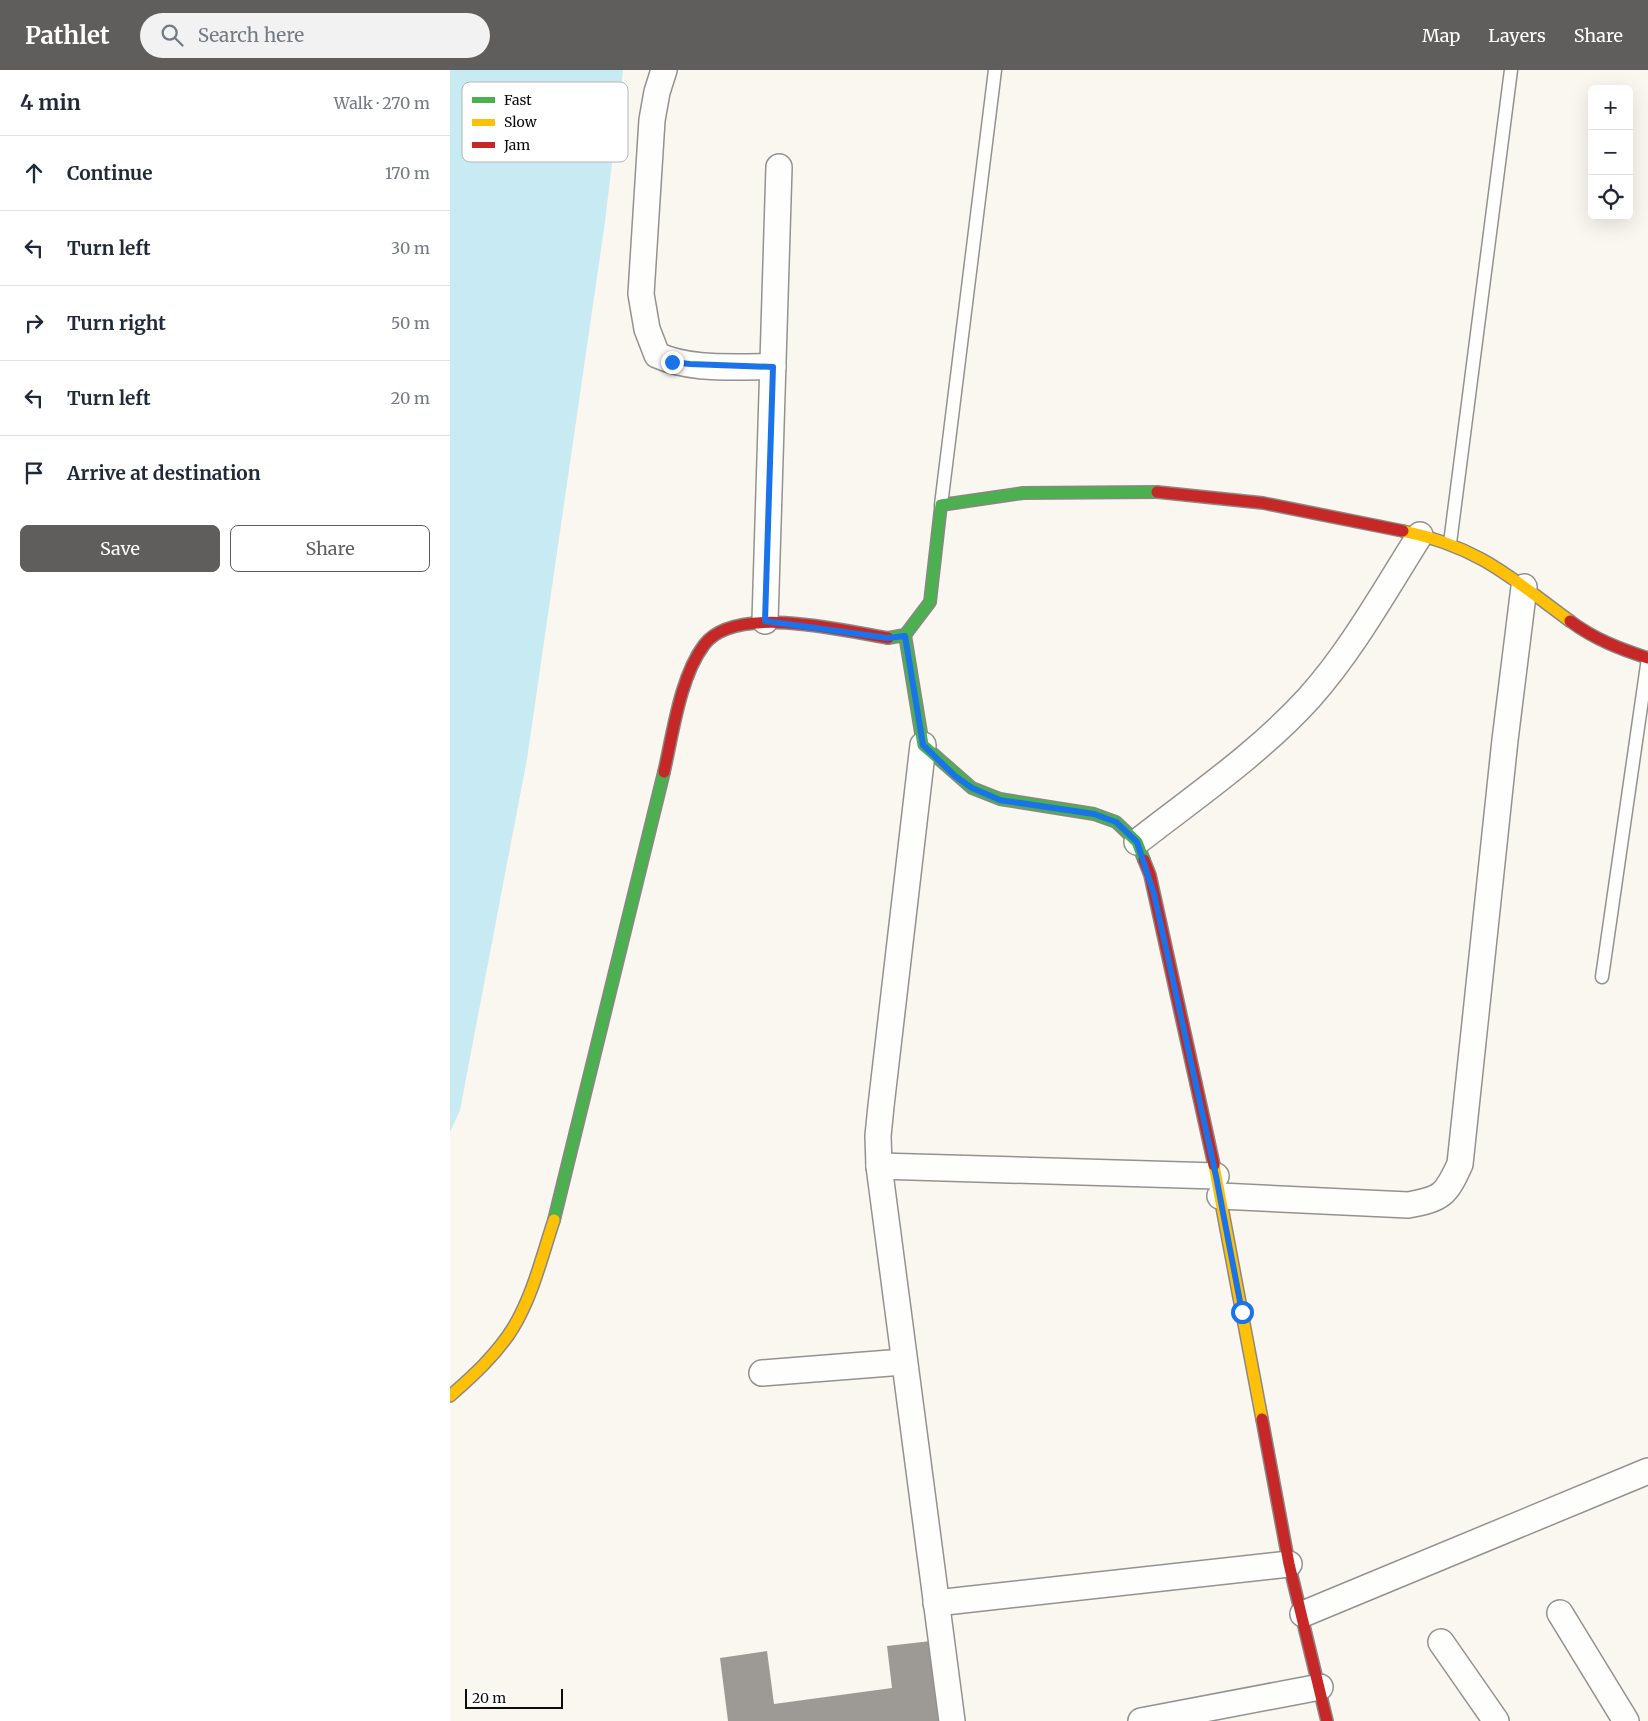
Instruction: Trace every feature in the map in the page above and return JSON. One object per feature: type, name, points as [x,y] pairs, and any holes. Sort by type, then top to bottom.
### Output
[{"type":"street","points":[[664,70],[657,92],[652,120],[641,294],[647,328],[657,355],[672,362],[773,367]]},
{"type":"street","points":[[765,621],[779,167]]},
{"type":"street","points":[[450,1396],[483,1364],[513,1328],[530,1295],[554,1220],[686,682],[706,642],[730,627],[765,621],[888,638],[905,636],[930,602],[941,506],[1033,492],[1167,492],[1231,498],[1296,508],[1450,542],[1496,565],[1562,618],[1596,639],[1624,652],[1648,658]]},
{"type":"street","points":[[1137,842],[1254,751],[1309,698],[1335,667],[1420,535]]},
{"type":"street","points":[[879,1166],[1218,1186],[1408,1205],[1434,1200],[1450,1186],[1460,1164],[1504,740],[1524,587]]},
{"type":"street","points":[[905,636],[923,745],[880,1116],[879,1166],[903,1362],[952,1721]]},
{"type":"street","points":[[923,745],[972,788],[1000,800],[1094,814],[1116,822],[1137,842],[1150,875],[1218,1186],[1289,1564],[1303,1614],[1327,1721]]},
{"type":"street","points":[[762,1373],[903,1362]]},
{"type":"street","points":[[1303,1614],[1648,1471]]},
{"type":"street","points":[[936,1603],[1289,1564]]},
{"type":"street","points":[[1560,1613],[1626,1721]]},
{"type":"street","points":[[1440,1642],[1496,1721]]},
{"type":"street","points":[[1141,1721],[1320,1687]]},
{"type":"lane","points":[[941,506],[995,70]]},
{"type":"lane","points":[[1450,542],[1512,70]]},
{"type":"lane","points":[[1602,977],[1648,658]]},
{"type":"water","points":[[450,70],[623,70],[622,82],[462,82],[462,162],[612,162],[527,759],[460,1110],[450,1132]]},
{"type":"building","points":[[931,1641],[942,1721],[728,1721],[720,1658],[767,1651],[774,1704],[892,1688],[887,1646]]},
{"type":"traffic: fast","points":[[888,638],[905,635],[930,602],[941,505],[1023,493],[1157,492]]},
{"type":"traffic: fast","points":[[905,635],[923,745],[972,788],[1000,799],[1094,814],[1116,822],[1137,842],[1144,860]]},
{"type":"traffic: fast","points":[[554,1220],[664,772]]},
{"type":"traffic: slow","points":[[1403,531],[1430,538],[1473,555],[1511,577],[1570,621]]},
{"type":"traffic: slow","points":[[1214,1165],[1262,1419]]},
{"type":"traffic: slow","points":[[450,1396],[492,1356],[513,1328],[532,1289],[554,1220]]},
{"type":"traffic: jam","points":[[1157,492],[1263,503],[1403,531]]},
{"type":"traffic: jam","points":[[1570,621],[1608,643],[1648,658]]},
{"type":"traffic: jam","points":[[664,772],[678,706],[689,673],[704,645],[719,632],[740,625],[765,622],[819,626],[888,638]]},
{"type":"traffic: jam","points":[[1144,860],[1150,875],[1214,1165]]},
{"type":"traffic: jam","points":[[1262,1419],[1289,1564],[1327,1721]]},
{"type":"route","points":[[672,362],[773,367],[765,621],[888,638],[905,636],[923,745],[955,776],[972,788],[1000,800],[1094,814],[1116,822],[1137,842],[1150,875],[1216,1176],[1242,1312]]}]
